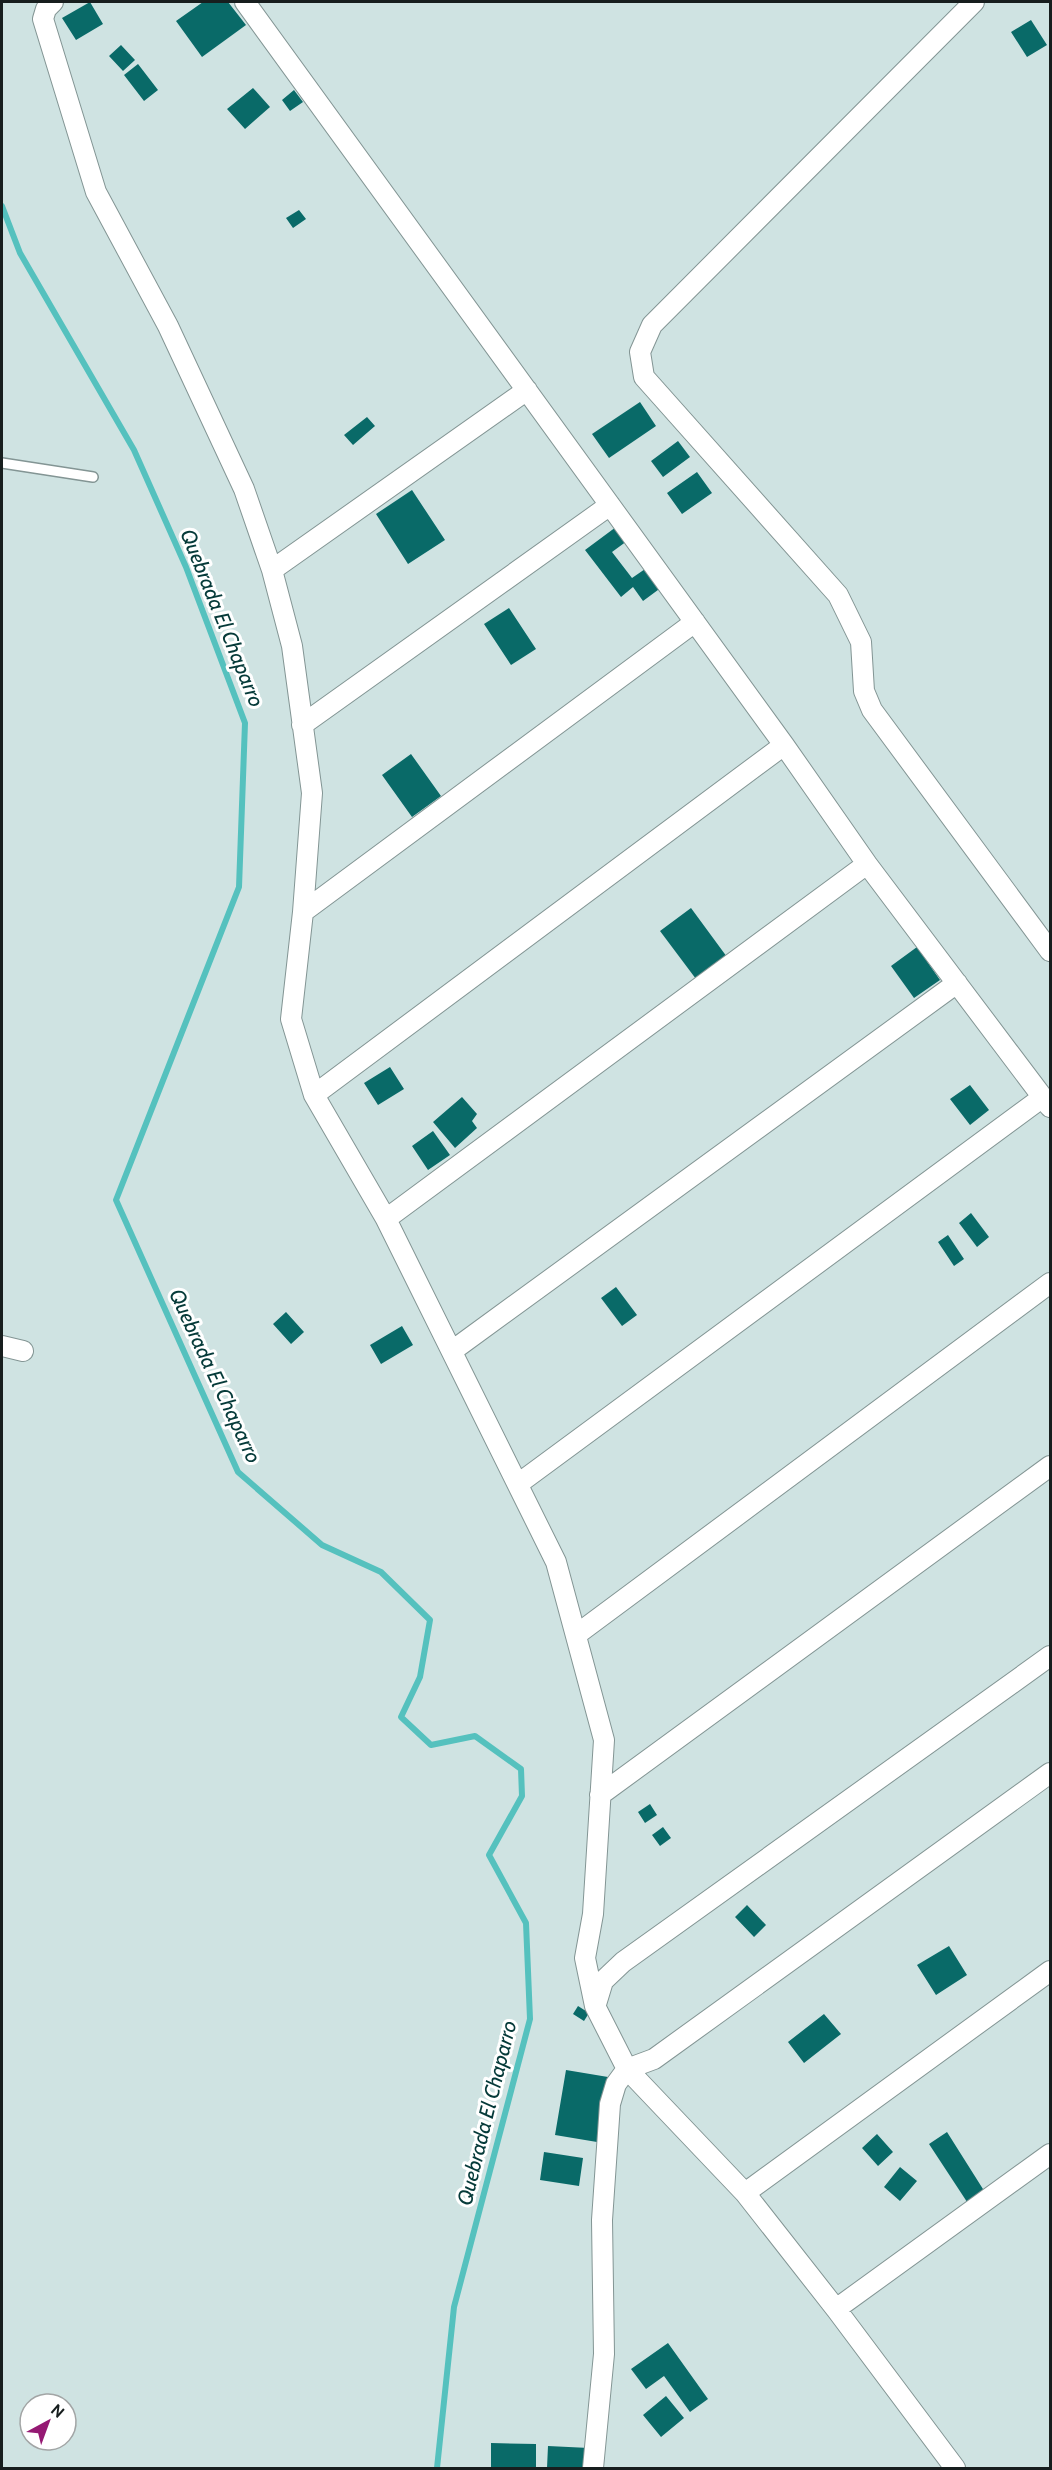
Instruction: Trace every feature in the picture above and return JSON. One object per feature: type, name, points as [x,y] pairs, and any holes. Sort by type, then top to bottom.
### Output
[{"type":"street","points":[[52,2],[46,9],[43,19],[96,192],[183,359],[244,489],[272,570],[292,646],[312,793],[303,912],[291,1019],[314,1095],[386,1219],[556,1562],[576,1635],[604,1740],[593,1914],[585,1958],[595,2006],[627,2069],[746,2193],[955,2469]]},
{"type":"street","points":[[245,2],[784,745],[867,864],[1047,1102],[518,1484]]},
{"type":"street","points":[[974,2],[652,325],[640,352],[645,377],[838,596],[861,642],[864,691],[872,710],[1050,951]]},
{"type":"street","points":[[272,570],[527,390]]},
{"type":"street","points":[[302,725],[610,505]]},
{"type":"street","points":[[303,912],[695,622]]},
{"type":"street","points":[[314,1095],[784,745]]},
{"type":"street","points":[[386,1219],[867,864]]},
{"type":"street","points":[[452,1351],[957,983]]},
{"type":"street","points":[[576,1635],[1050,1283]]},
{"type":"street","points":[[2,1346],[23,1351]]},
{"type":"street","points":[[600,1795],[1050,1466]]},
{"type":"street","points":[[595,2006],[603,1981],[623,1962],[1050,1656]]},
{"type":"street","points":[[593,2469],[604,2354],[602,2220],[610,2104],[616,2084],[627,2069],[654,2059],[1050,1773]]},
{"type":"street","points":[[746,2193],[1050,1971]]},
{"type":"street","points":[[836,2309],[1050,2154]]},
{"type":"lane","points":[[2,464],[93,477]]},
{"type":"building","points":[[90,2],[103,24],[76,40],[62,18]]},
{"type":"building","points":[[203,2],[228,2],[246,25],[202,57],[176,21]]},
{"type":"building","points":[[1031,20],[1047,45],[1027,57],[1011,32]]},
{"type":"building","points":[[121,45],[135,60],[123,71],[109,56]]},
{"type":"building","points":[[138,64],[158,90],[144,101],[124,75]]},
{"type":"building","points":[[253,88],[270,107],[245,129],[227,109]]},
{"type":"building","points":[[294,90],[303,102],[290,111],[282,100]]},
{"type":"building","points":[[299,210],[306,219],[293,228],[286,218]]},
{"type":"building","points":[[640,402],[656,426],[609,458],[592,434]]},
{"type":"building","points":[[367,417],[375,426],[353,445],[344,435]]},
{"type":"building","points":[[678,441],[690,457],[663,477],[651,461]]},
{"type":"building","points":[[697,472],[712,493],[682,514],[667,493]]},
{"type":"building","points":[[412,490],[445,540],[408,564],[376,514]]},
{"type":"building","points":[[616,527],[627,541],[612,552],[632,578],[648,567],[662,587],[643,601],[633,587],[621,597],[585,550]]},
{"type":"building","points":[[509,608],[536,649],[511,665],[484,624]]},
{"type":"building","points":[[411,754],[441,796],[412,817],[382,775]]},
{"type":"building","points":[[691,908],[727,957],[696,979],[660,931]]},
{"type":"building","points":[[917,947],[940,980],[914,998],[891,966]]},
{"type":"building","points":[[390,1067],[404,1089],[378,1105],[364,1083]]},
{"type":"building","points":[[970,1085],[989,1110],[970,1125],[950,1099]]},
{"type":"building","points":[[462,1097],[477,1114],[472,1121],[477,1128],[455,1148],[433,1122]]},
{"type":"building","points":[[433,1131],[450,1155],[428,1170],[412,1146]]},
{"type":"building","points":[[971,1213],[989,1237],[977,1247],[959,1223]]},
{"type":"building","points":[[948,1235],[964,1259],[954,1266],[938,1242]]},
{"type":"building","points":[[616,1287],[637,1315],[622,1326],[601,1298]]},
{"type":"building","points":[[286,1312],[304,1332],[291,1344],[273,1324]]},
{"type":"building","points":[[402,1326],[413,1345],[381,1364],[370,1345]]},
{"type":"building","points":[[650,1804],[657,1815],[645,1823],[638,1812]]},
{"type":"building","points":[[663,1827],[671,1838],[660,1846],[652,1835]]},
{"type":"building","points":[[747,1905],[766,1925],[754,1937],[735,1917]]},
{"type":"building","points":[[949,1946],[967,1975],[936,1995],[917,1965]]},
{"type":"building","points":[[578,2006],[589,2013],[584,2021],[573,2014]]},
{"type":"building","points":[[824,2014],[841,2034],[804,2063],[788,2042]]},
{"type":"building","points":[[566,2070],[608,2077],[597,2142],[555,2135]]},
{"type":"building","points":[[947,2132],[988,2197],[971,2208],[929,2144]]},
{"type":"building","points":[[877,2134],[893,2152],[878,2166],[862,2148]]},
{"type":"building","points":[[544,2152],[583,2158],[579,2186],[540,2180]]},
{"type":"building","points":[[900,2167],[917,2181],[900,2201],[884,2187]]},
{"type":"building","points":[[668,2343],[708,2399],[690,2412],[664,2376],[646,2389],[631,2369]]},
{"type":"building","points":[[666,2396],[684,2418],[661,2437],[643,2415]]},
{"type":"building","points":[[491,2443],[536,2444],[536,2468],[491,2468]]},
{"type":"building","points":[[548,2446],[589,2448],[589,2468],[547,2468]]},
{"type":"waterway","name":"Quebrada El Chaparro","points":[[2,206],[20,253],[134,450],[186,567],[245,723],[239,887],[116,1200],[238,1472],[322,1545],[381,1572],[430,1620],[420,1677],[401,1717],[431,1745],[475,1736],[521,1769],[522,1796],[489,1855],[526,1923],[530,2019],[454,2307],[437,2468]]}]
